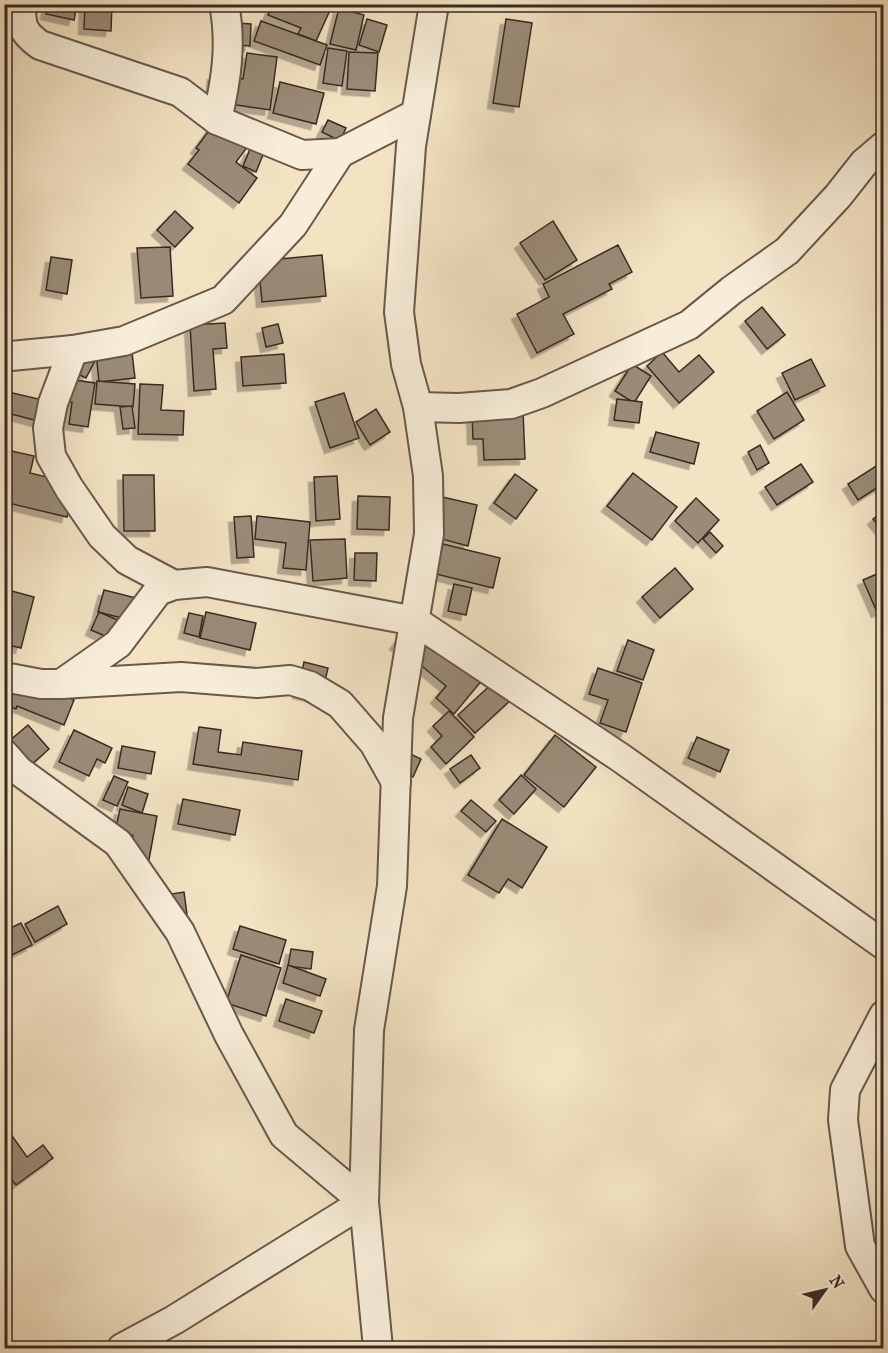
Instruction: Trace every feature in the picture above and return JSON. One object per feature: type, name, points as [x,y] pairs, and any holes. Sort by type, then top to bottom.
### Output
[{"type":"street","points":[[21,4],[21,23],[27,36],[40,45],[180,92],[217,120],[302,155],[340,153],[416,114]]},
{"type":"street","points":[[217,120],[226,83],[228,46],[224,4]]},
{"type":"street","points":[[378,1348],[364,1202],[369,1030],[392,886],[398,718],[429,534],[428,476],[418,406],[406,364],[399,312],[411,146],[434,4]]},
{"type":"street","points":[[418,406],[459,408],[511,404],[542,393],[689,325],[732,290],[787,251],[838,196],[864,163],[884,146]]},
{"type":"street","points":[[4,354],[11,356],[73,350],[124,341],[223,300],[293,225],[340,153]]},
{"type":"street","points":[[73,350],[52,403],[48,428],[51,456],[69,488],[102,536],[127,560],[174,585]]},
{"type":"street","points":[[60,684],[118,644],[158,591],[174,585],[207,582],[414,621],[621,758],[884,945]]},
{"type":"street","points":[[4,676],[41,684],[181,677],[257,683],[290,680],[310,686],[340,704],[374,744],[396,782]]},
{"type":"street","points":[[4,754],[19,771],[118,843],[180,932],[229,1035],[284,1135],[364,1202]]},
{"type":"street","points":[[884,1015],[845,1090],[843,1120],[860,1246],[884,1289]]},
{"type":"street","points":[[843,1120],[850,1105],[884,1058]]},
{"type":"street","points":[[122,1348],[174,1320],[364,1202]]},
{"type":"building","points":[[48,4],[77,4],[74,20],[46,14]]},
{"type":"building","points":[[85,4],[112,4],[111,31],[84,29]]},
{"type":"building","points":[[273,4],[324,4],[331,8],[316,41],[298,34],[301,28],[268,15]]},
{"type":"building","points":[[339,8],[364,15],[356,50],[330,44]]},
{"type":"building","points":[[367,19],[387,25],[379,52],[359,45]]},
{"type":"building","points":[[506,19],[532,23],[519,107],[493,103]]},
{"type":"building","points":[[261,21],[327,45],[320,65],[254,41]]},
{"type":"building","points":[[223,22],[251,24],[250,46],[222,44]]},
{"type":"building","points":[[328,48],[347,51],[342,86],[323,83]]},
{"type":"building","points":[[349,52],[378,53],[375,91],[347,89]]},
{"type":"building","points":[[247,53],[277,57],[270,110],[210,101],[213,74],[243,79]]},
{"type":"building","points":[[280,82],[324,93],[316,124],[273,113]]},
{"type":"building","points":[[219,117],[251,142],[236,162],[257,178],[239,203],[188,164],[199,150],[196,148]]},
{"type":"building","points":[[328,120],[346,128],[340,141],[322,132]]},
{"type":"building","points":[[250,149],[263,155],[256,172],[243,166]]},
{"type":"building","points":[[175,211],[193,228],[175,247],[157,230]]},
{"type":"building","points":[[553,221],[577,260],[545,280],[520,243]]},
{"type":"building","points":[[618,245],[632,272],[609,284],[612,289],[563,314],[574,334],[537,353],[517,314],[549,297],[543,284]]},
{"type":"building","points":[[170,247],[173,296],[141,298],[137,248]]},
{"type":"building","points":[[322,255],[326,296],[262,302],[258,261]]},
{"type":"building","points":[[51,257],[72,260],[67,294],[46,290]]},
{"type":"building","points":[[762,307],[785,335],[767,349],[745,321]]},
{"type":"building","points":[[225,323],[227,348],[213,349],[216,389],[194,391],[190,325]]},
{"type":"building","points":[[278,324],[283,343],[266,347],[262,328]]},
{"type":"building","points":[[129,327],[135,378],[99,382],[96,353],[110,352],[108,329]]},
{"type":"building","points":[[662,352],[679,372],[699,355],[714,372],[679,403],[647,366]]},
{"type":"building","points":[[284,354],[286,383],[243,386],[241,357]]},
{"type":"building","points":[[98,355],[86,378],[57,364]]},
{"type":"building","points":[[811,359],[825,386],[795,400],[782,373]]},
{"type":"building","points":[[632,364],[651,376],[634,403],[615,391]]},
{"type":"building","points":[[61,378],[95,383],[88,427],[69,424],[72,402],[57,399]]},
{"type":"building","points":[[97,381],[135,384],[133,407],[95,404]]},
{"type":"building","points":[[140,384],[163,385],[161,410],[184,411],[183,435],[138,434]]},
{"type":"building","points":[[4,391],[47,401],[42,422],[11,414],[4,436]]},
{"type":"building","points":[[787,392],[804,420],[774,439],[757,411]]},
{"type":"building","points":[[344,393],[359,438],[330,448],[315,402]]},
{"type":"building","points":[[617,399],[642,402],[639,423],[614,420]]},
{"type":"building","points":[[132,406],[135,428],[123,429],[120,407]]},
{"type":"building","points":[[376,409],[390,432],[370,445],[356,422]]},
{"type":"building","points":[[523,411],[525,459],[484,460],[483,439],[473,439],[472,412]]},
{"type":"building","points":[[656,432],[699,443],[694,464],[650,452]]},
{"type":"building","points":[[760,445],[769,463],[757,470],[748,452]]},
{"type":"building","points":[[7,450],[34,456],[30,473],[75,484],[67,517],[4,502],[4,459]]},
{"type":"building","points":[[884,461],[884,492],[880,486],[858,500],[848,484]]},
{"type":"building","points":[[801,464],[813,482],[777,505],[765,487]]},
{"type":"building","points":[[633,473],[677,507],[652,540],[607,506]]},
{"type":"building","points":[[515,474],[537,490],[516,519],[494,503]]},
{"type":"building","points":[[123,475],[154,475],[155,531],[124,531]]},
{"type":"building","points":[[337,476],[340,519],[316,521],[314,477]]},
{"type":"building","points":[[434,495],[477,505],[468,546],[442,539]]},
{"type":"building","points":[[358,496],[390,497],[389,530],[357,529]]},
{"type":"building","points":[[696,498],[719,520],[698,543],[675,521]]},
{"type":"building","points":[[884,510],[884,529],[882,530],[873,519]]},
{"type":"building","points":[[251,516],[254,557],[237,558],[234,517]]},
{"type":"building","points":[[257,516],[310,522],[306,570],[283,568],[286,543],[255,539]]},
{"type":"building","points":[[710,532],[723,546],[716,553],[703,539]]},
{"type":"building","points":[[345,539],[347,578],[313,581],[310,540]]},
{"type":"building","points":[[443,544],[500,558],[493,588],[436,574]]},
{"type":"building","points":[[355,553],[377,553],[376,581],[354,580]]},
{"type":"building","points":[[675,568],[693,589],[660,618],[642,597]]},
{"type":"building","points":[[884,571],[884,609],[877,612],[863,580]]},
{"type":"building","points":[[454,584],[472,588],[466,615],[448,611]]},
{"type":"building","points":[[8,590],[34,597],[21,648],[4,644],[4,604]]},
{"type":"building","points":[[104,590],[148,601],[142,623],[98,612]]},
{"type":"building","points":[[99,612],[127,624],[119,642],[91,630]]},
{"type":"building","points":[[206,612],[256,623],[250,650],[200,638]]},
{"type":"building","points":[[189,613],[203,616],[199,637],[184,633]]},
{"type":"building","points":[[414,621],[483,679],[454,714],[436,698],[446,686],[395,644]]},
{"type":"building","points":[[628,640],[654,650],[643,680],[617,671]]},
{"type":"building","points":[[304,662],[328,668],[321,698],[298,693]]},
{"type":"building","points":[[598,668],[642,683],[626,732],[600,723],[608,700],[589,694]]},
{"type":"building","points":[[4,672],[74,700],[64,725],[17,706],[16,709],[4,704]]},
{"type":"building","points":[[496,680],[513,698],[475,733],[458,715]]},
{"type":"building","points":[[449,711],[474,737],[446,764],[431,747],[442,736],[433,726]]},
{"type":"building","points":[[28,725],[49,749],[30,766],[8,742]]},
{"type":"building","points":[[199,727],[221,730],[218,752],[241,755],[243,742],[302,751],[298,780],[193,764]]},
{"type":"building","points":[[74,730],[112,748],[105,763],[97,759],[89,776],[59,762]]},
{"type":"building","points":[[555,735],[596,767],[564,807],[524,775]]},
{"type":"building","points":[[697,737],[729,750],[720,772],[688,758]]},
{"type":"building","points":[[122,746],[155,752],[151,774],[118,768]]},
{"type":"building","points":[[398,748],[421,759],[413,777],[390,766]]},
{"type":"building","points":[[471,755],[480,768],[460,783],[450,769]]},
{"type":"building","points":[[521,775],[536,789],[514,814],[499,800]]},
{"type":"building","points":[[114,776],[128,782],[117,806],[103,800]]},
{"type":"building","points":[[128,787],[148,794],[142,813],[122,805]]},
{"type":"building","points":[[183,799],[240,810],[235,835],[178,824]]},
{"type":"building","points":[[471,800],[496,821],[486,832],[461,811]]},
{"type":"building","points":[[120,809],[157,816],[148,865],[128,861],[133,835],[115,832]]},
{"type":"building","points":[[502,819],[547,847],[522,888],[508,879],[499,893],[468,875]]},
{"type":"building","points":[[184,892],[188,922],[165,895]]},
{"type":"building","points":[[58,906],[67,924],[35,942],[25,924]]},
{"type":"building","points":[[21,923],[32,945],[4,959],[4,931]]},
{"type":"building","points":[[240,926],[286,940],[279,964],[233,949]]},
{"type":"building","points":[[291,949],[313,952],[311,969],[288,966]]},
{"type":"building","points":[[241,955],[281,968],[266,1016],[226,1003]]},
{"type":"building","points":[[288,965],[326,979],[320,996],[283,983]]},
{"type":"building","points":[[286,999],[322,1011],[314,1033],[279,1021]]},
{"type":"building","points":[[10,1133],[27,1157],[43,1145],[53,1158],[16,1185],[4,1170],[4,1137]]}]
